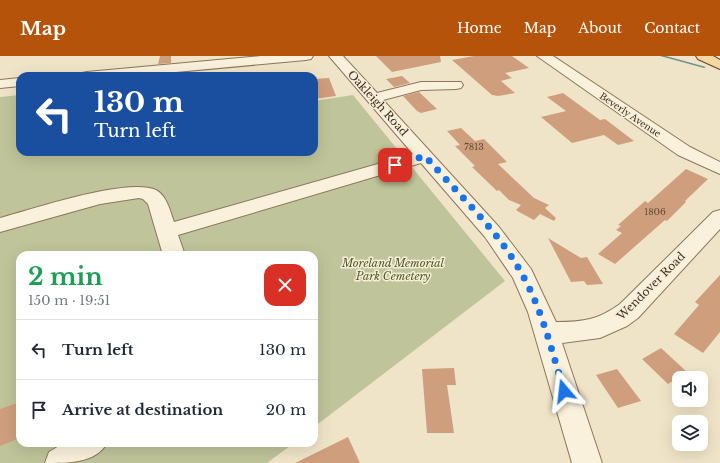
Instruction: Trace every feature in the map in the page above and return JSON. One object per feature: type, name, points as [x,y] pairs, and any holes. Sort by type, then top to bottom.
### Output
[{"type":"main road","points":[[703,56],[720,65]]},
{"type":"street","points":[[131,72],[306,56]]},
{"type":"street","name":"Oakleigh Road","points":[[336,56],[492,232],[514,260],[531,292],[546,333],[587,463]]},
{"type":"street","name":"Beverly Avenue","points":[[544,56],[684,151],[720,169]]},
{"type":"street","points":[[0,84],[16,82]]},
{"type":"street","points":[[373,98],[421,86],[456,85]]},
{"type":"street","points":[[166,231],[425,156]]},
{"type":"street","points":[[0,225],[99,198],[139,192],[150,196],[157,202],[173,251]]},
{"type":"street","name":"Wendover Road","points":[[546,333],[590,332],[616,322],[629,311],[720,217]]},
{"type":"street","points":[[60,463],[86,447]]},
{"type":"green space","name":"Moreland Memorial Park Cemetery","points":[[16,95],[16,156],[318,156],[318,100],[353,95],[505,281],[318,424],[318,251],[16,251],[16,447],[289,447],[267,463],[0,463],[0,97]]},
{"type":"building","points":[[160,56],[171,56],[171,63],[158,64]]},
{"type":"building","points":[[376,56],[440,56],[441,62],[392,72]]},
{"type":"building","points":[[474,56],[512,56],[529,68],[505,73],[512,78],[501,81],[515,93],[498,96],[492,95],[452,60]]},
{"type":"building","points":[[402,76],[410,83],[394,87],[386,79]]},
{"type":"building","points":[[329,78],[336,96],[318,98],[318,79]]},
{"type":"building","points":[[419,92],[437,109],[421,113],[417,111],[403,96]]},
{"type":"building","points":[[563,93],[600,120],[605,119],[634,141],[618,145],[604,135],[572,143],[541,117],[566,111],[547,97]]},
{"type":"building","points":[[461,128],[475,141],[484,139],[507,162],[498,164],[534,198],[549,205],[545,208],[556,218],[554,221],[540,214],[534,220],[519,212],[516,210],[521,205],[509,200],[499,190],[497,191],[472,167],[475,166],[455,146],[460,145],[447,131]]},
{"type":"building","points":[[686,169],[708,179],[667,221],[665,220],[615,264],[598,254],[622,233],[616,230],[621,226],[618,225],[645,201],[648,203]]},
{"type":"building","points":[[548,238],[581,258],[587,257],[603,284],[587,285],[584,281],[571,282]]},
{"type":"building","points":[[720,275],[720,332],[703,353],[674,334],[699,305],[695,302]]},
{"type":"building","points":[[661,348],[686,371],[672,371],[672,381],[668,384],[642,359]]},
{"type":"building","points":[[454,368],[456,385],[447,385],[454,433],[427,433],[422,369]]},
{"type":"building","points":[[617,369],[641,401],[618,408],[596,375]]},
{"type":"building","points":[[16,403],[16,440],[0,446],[0,409]]},
{"type":"building","points":[[348,437],[360,463],[295,463]]},
{"type":"waterway","points":[[662,56],[704,67]]},
{"type":"route","points":[[395,165],[425,156],[492,232],[514,260],[540,312],[564,391]]}]
